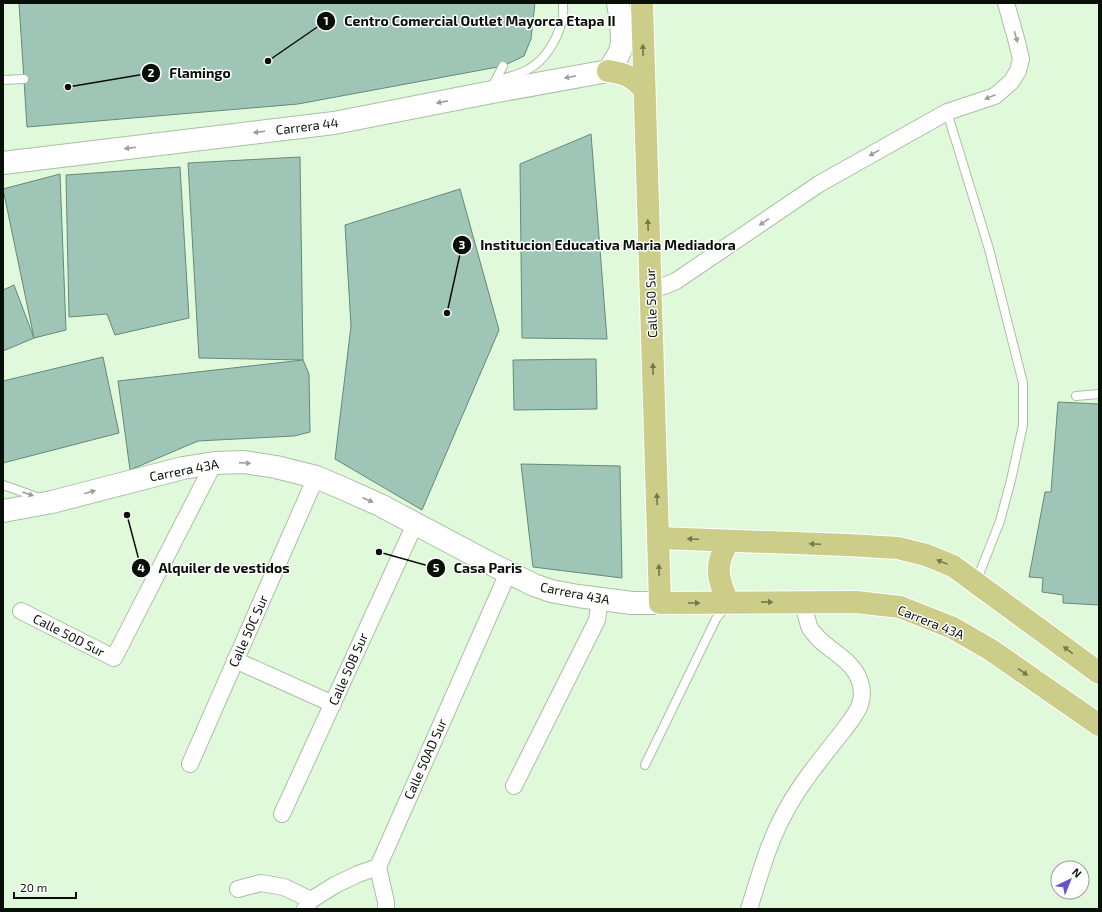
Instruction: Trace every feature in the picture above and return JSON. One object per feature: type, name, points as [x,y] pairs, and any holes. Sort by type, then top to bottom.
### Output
[{"type":"main road","points":[[618,3],[622,40],[621,49],[608,71],[624,73],[644,89]]},
{"type":"main road","name":"Calle 50 Sur","points":[[642,3],[660,603]]},
{"type":"main road","name":"Carrera 44","points":[[3,163],[334,123],[491,87],[608,71]]},
{"type":"main road","name":"Carrera 43A","points":[[3,511],[52,502],[183,468],[214,463],[244,462],[276,467],[316,477],[380,505],[508,573],[551,591],[632,603],[802,601],[856,602],[900,607],[953,628],[991,650],[1099,725]]},
{"type":"main road","points":[[658,538],[898,548],[926,556],[953,566],[1099,673]]},
{"type":"main road","points":[[728,602],[722,589],[719,576],[719,563],[722,551],[729,541]]},
{"type":"street","points":[[650,288],[664,286],[676,281],[819,184],[947,112],[995,96],[1011,82],[1018,72],[1021,59],[1006,3]]},
{"type":"street","name":"Calle 50D Sur","points":[[21,611],[114,658],[214,463]]},
{"type":"street","name":"Calle 50C Sur","points":[[190,764],[316,477]]},
{"type":"street","name":"Calle 50B Sur","points":[[282,814],[415,524]]},
{"type":"street","name":"Calle 50AD Sur","points":[[378,866],[508,573]]},
{"type":"street","points":[[514,786],[597,620],[600,599]]},
{"type":"street","points":[[749,909],[765,857],[782,816],[797,791],[815,766],[860,708],[862,699],[861,683],[857,673],[850,664],[822,642],[810,628],[802,601]]},
{"type":"street","points":[[235,660],[333,704]]},
{"type":"street","points":[[238,889],[261,883],[284,887],[308,904],[335,885],[378,866],[386,902],[386,909]]},
{"type":"lane","points":[[491,87],[526,71],[543,57],[556,39],[563,20],[563,3]]},
{"type":"lane","points":[[491,87],[503,66]]},
{"type":"lane","points":[[3,80],[24,79]]},
{"type":"lane","points":[[947,112],[989,248],[1023,383],[1023,425],[1011,480],[1000,521],[976,582]]},
{"type":"lane","points":[[1076,396],[1099,394]]},
{"type":"lane","points":[[3,485],[52,502]]},
{"type":"lane","points":[[645,765],[716,619],[728,602]]},
{"type":"building","points":[[19,3],[535,3],[531,39],[524,56],[503,66],[298,104],[27,127]]},
{"type":"building","points":[[591,134],[607,339],[522,338],[520,164]]},
{"type":"building","points":[[300,157],[303,360],[199,358],[188,163]]},
{"type":"building","points":[[180,167],[189,318],[115,335],[107,314],[69,317],[66,175]]},
{"type":"building","points":[[60,174],[66,330],[34,338],[3,189]]},
{"type":"building","points":[[460,189],[499,330],[422,510],[335,459],[351,326],[345,225]]},
{"type":"building","points":[[14,285],[34,338],[3,351],[3,290]]},
{"type":"building","points":[[103,357],[119,433],[3,463],[3,381]]},
{"type":"building","points":[[596,359],[597,409],[514,410],[513,360]]},
{"type":"building","points":[[303,360],[309,374],[310,432],[294,436],[198,441],[130,470],[118,381]]},
{"type":"building","points":[[1058,402],[1099,404],[1099,605],[1063,603],[1063,595],[1042,592],[1043,578],[1029,577],[1045,492],[1051,492]]},
{"type":"building","points":[[521,464],[620,466],[622,578],[533,567]]},
{"type":"place","name":"Centro Comercial Outlet Mayorca Etapa II","points":[[268,61]]},
{"type":"place","name":"Flamingo","points":[[68,87]]},
{"type":"place","name":"Institucion Educativa Maria Mediadora","points":[[447,313]]},
{"type":"place","name":"Alquiler de vestidos","points":[[127,515]]},
{"type":"place","name":"Casa Paris","points":[[379,552]]}]
